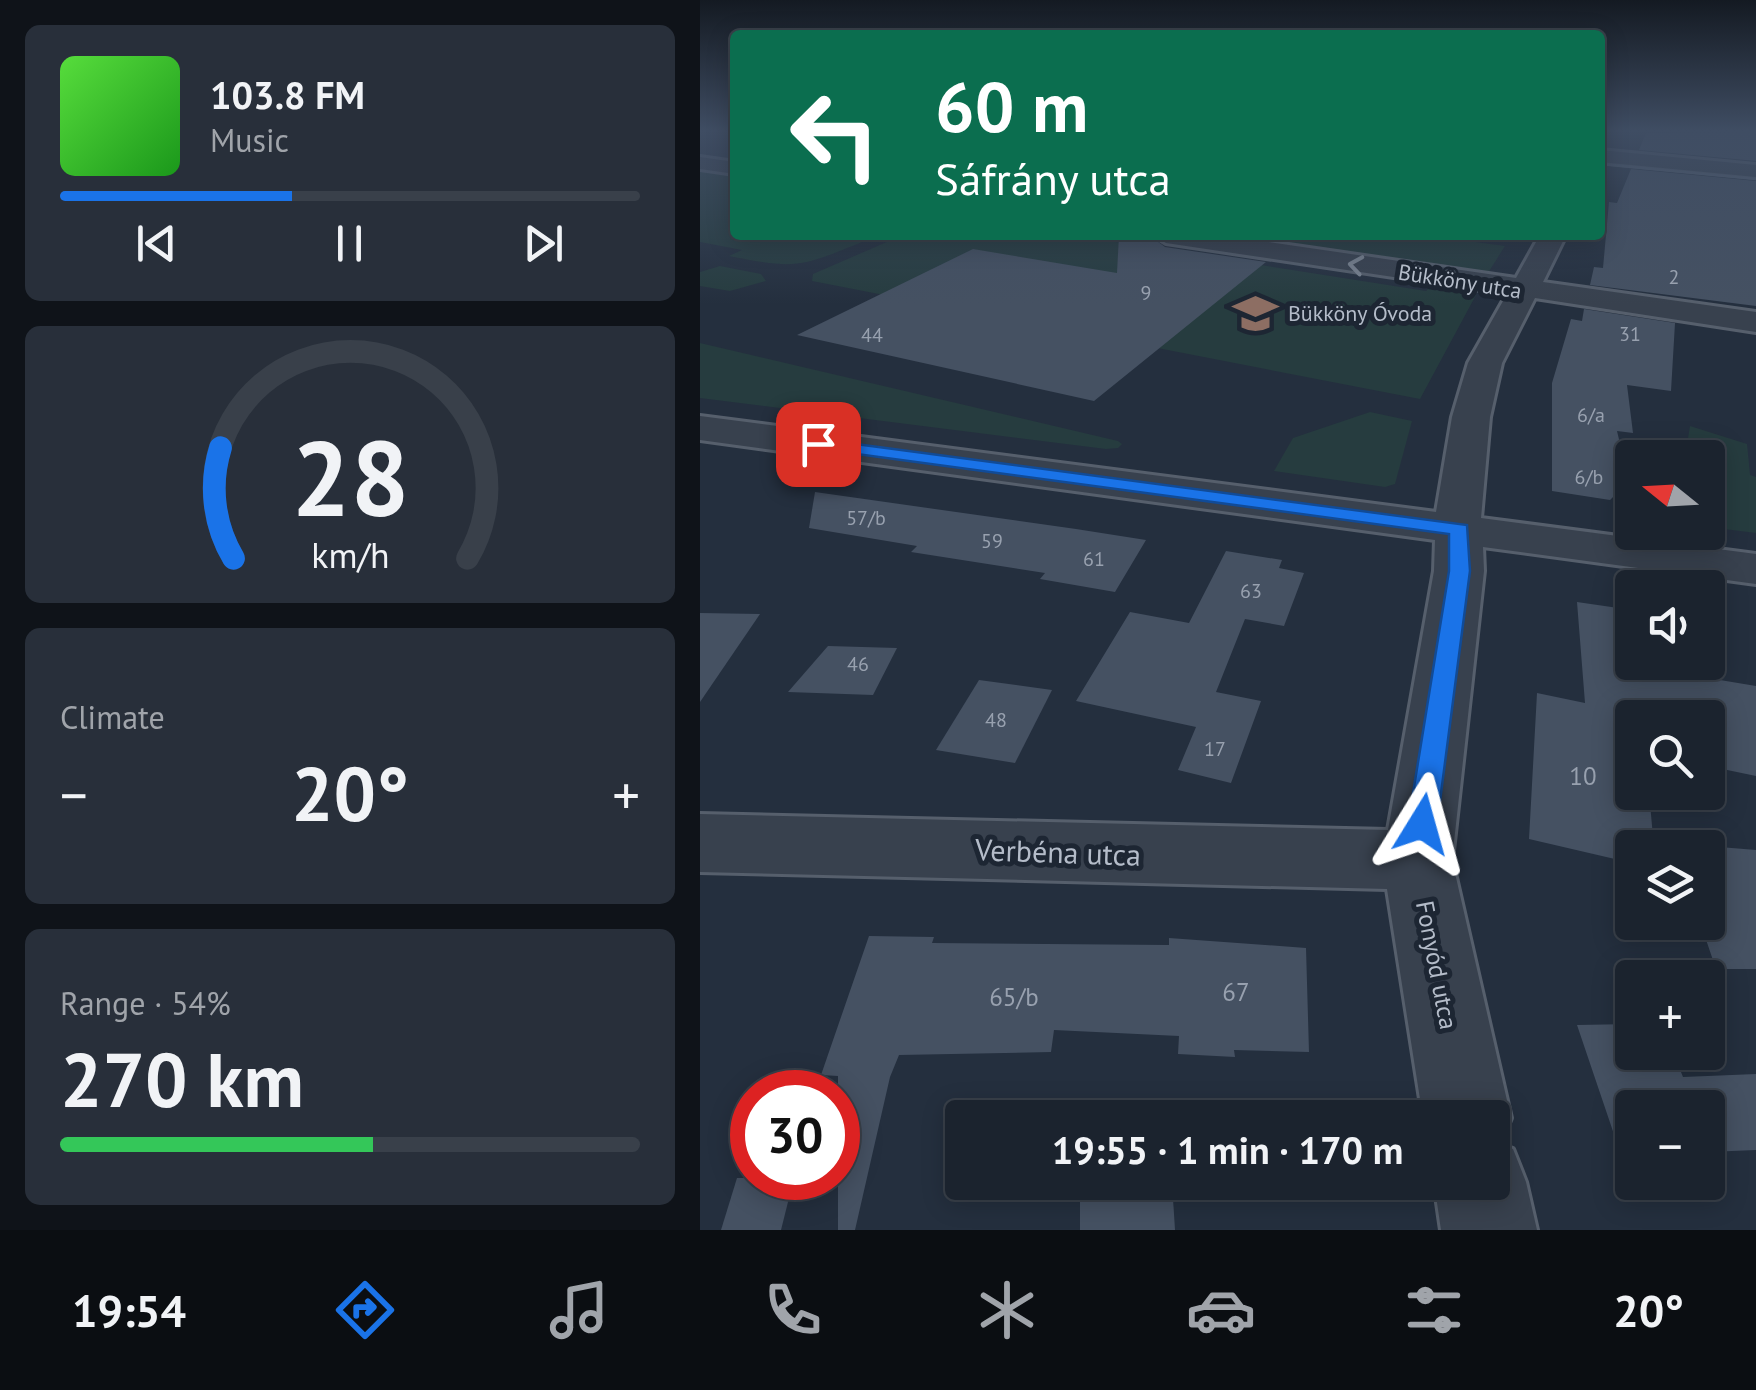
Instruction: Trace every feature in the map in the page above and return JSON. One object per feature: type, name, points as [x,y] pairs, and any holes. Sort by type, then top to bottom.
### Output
[{"type":"street","name":"Bükköny utca","points":[[1198,240],[1756,322]]},
{"type":"street","name":"Fonyód utca","points":[[1464,1100],[1417,860],[1460,571],[1460,488],[1476,392],[1485,364],[1550,240]]},
{"type":"street","points":[[700,428],[1756,569]]},
{"type":"street","name":"Verbéna utca","points":[[700,843],[1417,860]]},
{"type":"street","points":[[1483,1200],[1489,1230]]},
{"type":"green space","points":[[700,189],[730,189],[730,240],[862,242],[810,261],[783,264],[729,256],[742,250],[700,242]]},
{"type":"green space","points":[[891,240],[1103,240],[1426,291],[1432,285],[1476,295],[1420,399],[812,281],[813,274]]},
{"type":"green space","points":[[1258,240],[1460,240],[1505,246],[1488,273]]},
{"type":"green space","points":[[720,266],[761,274],[766,281],[730,291],[700,286],[700,272]]},
{"type":"green space","points":[[700,343],[1122,444],[1106,449],[700,398]]},
{"type":"green space","points":[[1370,412],[1412,421],[1395,484],[1385,487],[1274,471],[1293,438]]},
{"type":"green space","points":[[1690,426],[1747,444],[1750,475],[1756,477],[1756,533],[1725,529],[1725,440],[1688,440]]},
{"type":"building","points":[[1623,189],[1756,189],[1756,306],[1590,285],[1594,267],[1603,268],[1609,202],[1617,203]]},
{"type":"building","points":[[1119,240],[1156,240],[1165,247],[1266,262],[1094,401],[797,335],[973,249],[1117,273]]},
{"type":"building","points":[[1584,309],[1675,323],[1671,391],[1627,385],[1633,433],[1617,431],[1615,495],[1610,500],[1552,491],[1552,383],[1571,319],[1582,321]]},
{"type":"building","points":[[815,492],[1146,540],[1115,592],[1040,579],[1045,573],[911,552],[917,546],[809,528]]},
{"type":"building","points":[[1226,551],[1282,560],[1279,568],[1304,573],[1284,626],[1245,619],[1216,692],[1261,701],[1231,783],[1178,770],[1196,727],[1076,701],[1130,612],[1189,623]]},
{"type":"building","points":[[1577,602],[1615,608],[1615,680],[1720,680],[1756,686],[1756,776],[1725,770],[1725,700],[1615,700],[1615,810],[1651,810],[1652,830],[1615,830],[1615,859],[1529,839],[1537,693],[1585,703]]},
{"type":"building","points":[[700,613],[760,614],[700,702]]},
{"type":"building","points":[[828,646],[897,648],[873,695],[788,692]]},
{"type":"building","points":[[979,680],[1052,690],[1015,763],[936,750]]},
{"type":"building","points":[[1725,847],[1756,850],[1756,969],[1725,969],[1725,960],[1713,960],[1706,940],[1725,940]]},
{"type":"building","points":[[869,936],[934,937],[932,943],[1169,945],[1169,938],[1306,948],[1309,1052],[1234,1050],[1235,1057],[1178,1054],[1179,1036],[1054,1030],[1051,1052],[899,1055],[890,1077],[855,1230],[838,1230],[838,1200],[860,1200],[860,1070],[823,1070]]},
{"type":"building","points":[[1615,1024],[1615,1070],[1680,1070],[1683,1077],[1756,1074],[1756,1150],[1725,1151],[1725,1090],[1615,1090],[1615,1137],[1577,1025]]},
{"type":"building","points":[[730,1200],[788,1200],[781,1230],[721,1230]]},
{"type":"building","points":[[1080,1200],[1173,1200],[1175,1230],[1080,1230]]},
{"type":"place","name":"Bükköny Óvoda","points":[[1255,313]]},
{"type":"route","points":[[818,444],[1460,530],[1460,571],[1422,824]]}]
